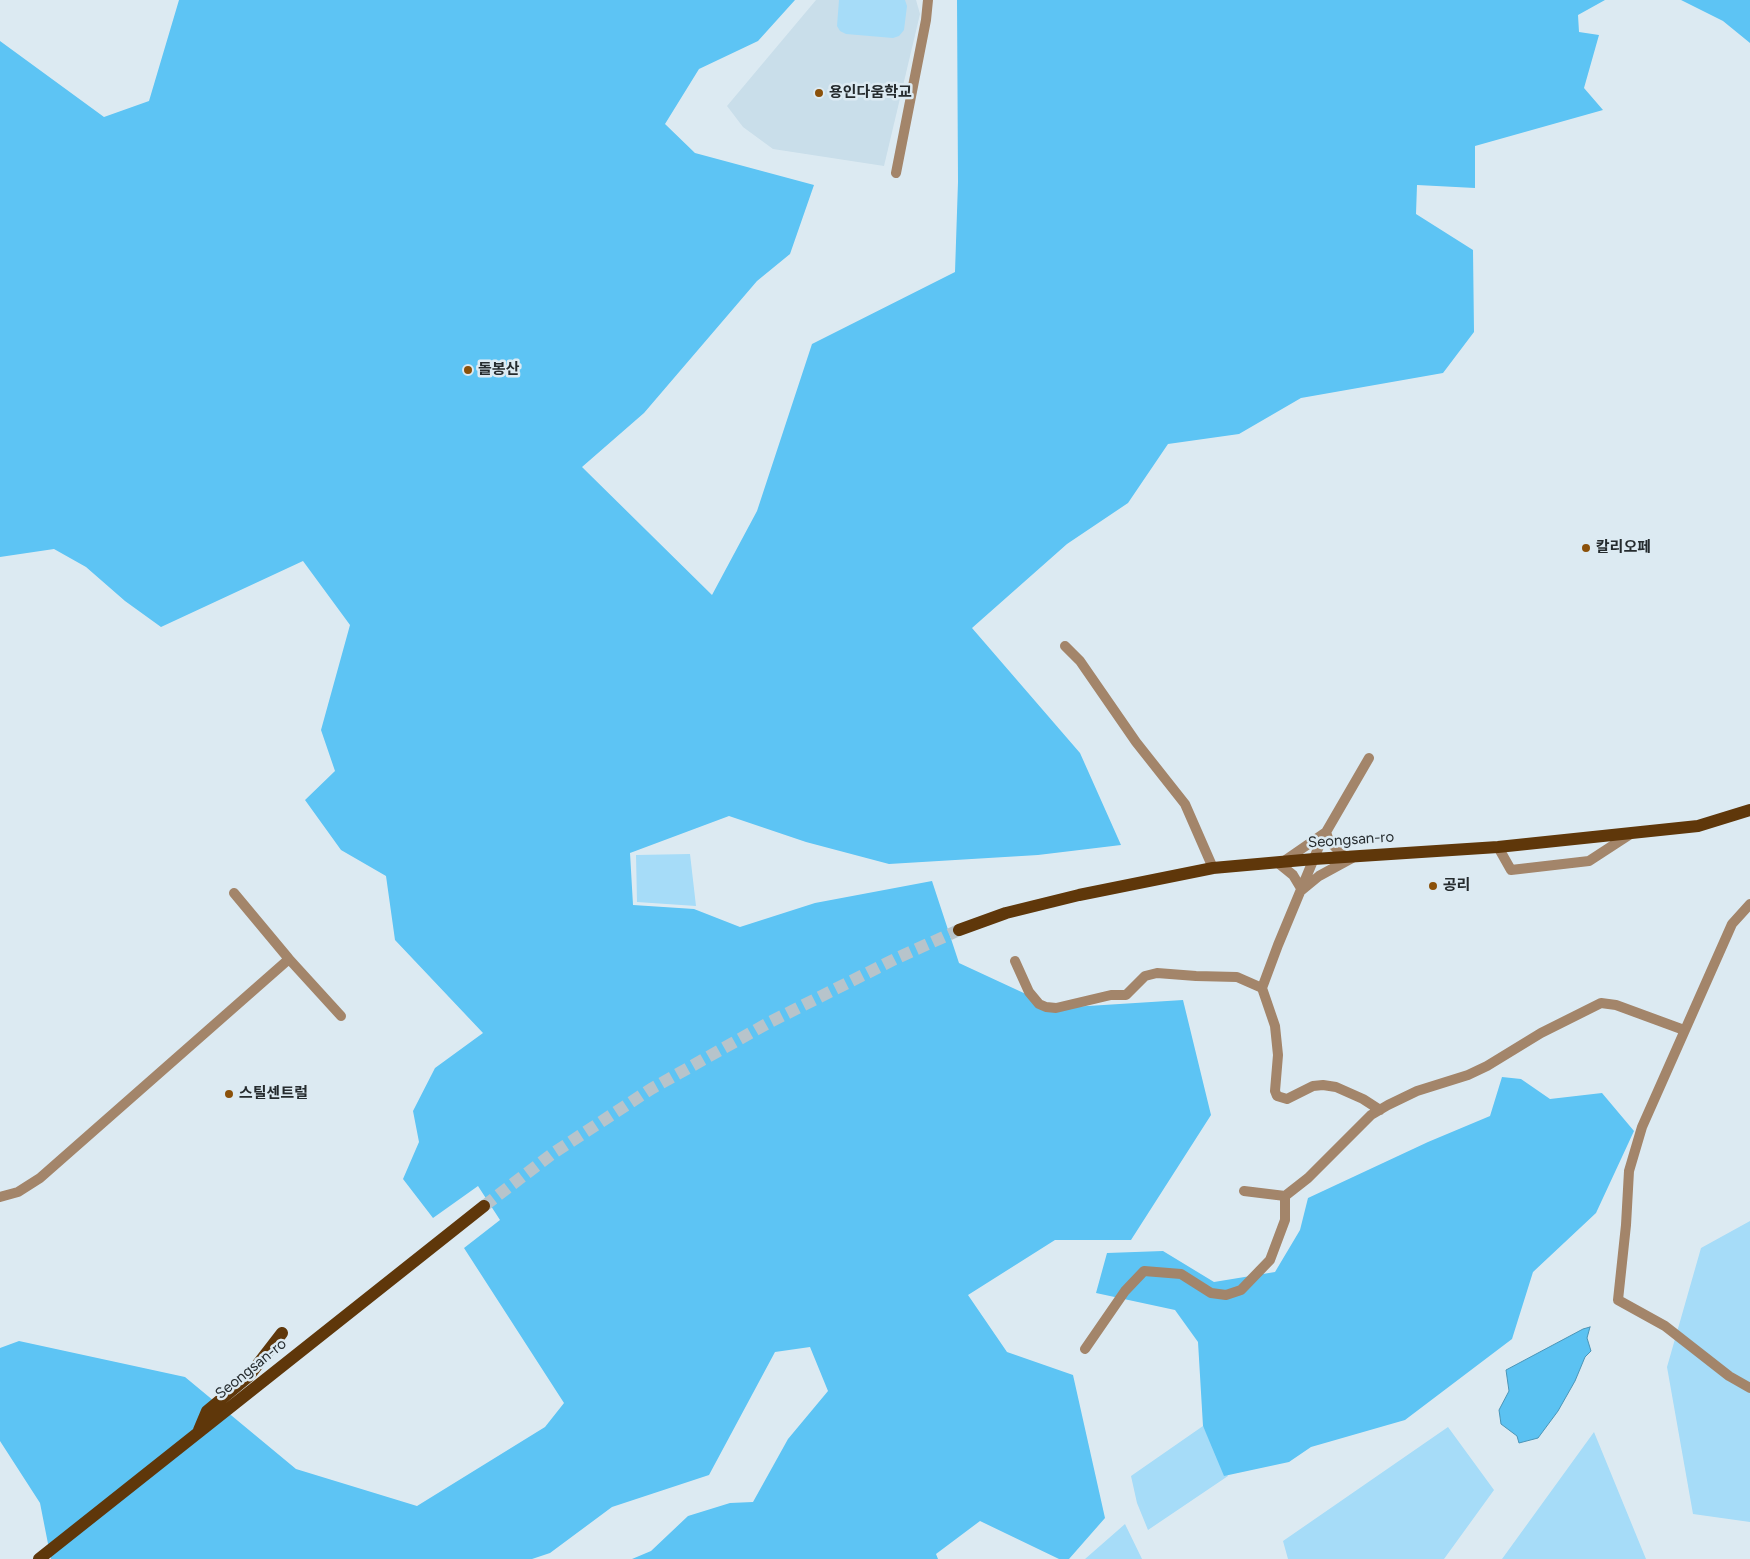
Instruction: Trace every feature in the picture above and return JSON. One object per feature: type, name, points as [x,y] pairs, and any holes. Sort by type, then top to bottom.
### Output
[{"type":"main road","name":"Seongsan-ro","points":[[959,930],[1006,913],[1079,895],[1213,868],[1350,856],[1498,847],[1698,826],[1750,810]]},
{"type":"main road","name":"Seongsan-ro","points":[[39,1559],[484,1206]]},
{"type":"main road","points":[[198,1432],[207,1411],[248,1377],[282,1333]]},
{"type":"street","points":[[896,173],[926,20],[928,0]]},
{"type":"street","points":[[1065,646],[1080,661],[1136,742],[1185,804],[1213,868]]},
{"type":"street","points":[[1369,758],[1326,832],[1278,945],[1262,988],[1275,1026],[1278,1055],[1275,1091],[1277,1096],[1287,1099],[1313,1086],[1324,1085],[1336,1087],[1363,1099],[1380,1110]]},
{"type":"street","points":[[1302,890],[1319,876],[1350,856],[1330,841],[1326,832]]},
{"type":"street","points":[[1302,890],[1293,875],[1280,862],[1326,832]]},
{"type":"street","points":[[1498,847],[1511,870],[1589,862],[1632,832]]},
{"type":"street","points":[[234,893],[289,959],[341,1016]]},
{"type":"street","points":[[1750,904],[1732,924],[1642,1126],[1629,1171],[1626,1225],[1618,1300],[1665,1326],[1729,1376],[1750,1388]]},
{"type":"street","points":[[0,1197],[18,1192],[40,1178],[289,959]]},
{"type":"street","points":[[1015,961],[1029,992],[1039,1004],[1046,1007],[1056,1008],[1111,995],[1126,994],[1145,976],[1157,972],[1204,977],[1237,977],[1262,988]]},
{"type":"street","points":[[1244,1191],[1285,1196],[1308,1178],[1372,1115],[1380,1110],[1417,1091],[1468,1075],[1487,1066],[1541,1033],[1601,1003],[1616,1006],[1684,1030]]},
{"type":"street","points":[[1085,1349],[1125,1290],[1144,1271],[1181,1274],[1211,1293],[1226,1295],[1241,1290],[1270,1260],[1285,1220],[1285,1196]]},
{"type":"shaded area","points":[[179,0],[795,0],[758,41],[699,69],[665,124],[695,153],[814,185],[790,254],[757,281],[644,413],[582,467],[712,595],[757,511],[812,344],[955,272],[958,182],[957,0],[1605,0],[1578,15],[1579,32],[1599,35],[1584,88],[1603,110],[1475,146],[1475,188],[1417,185],[1416,214],[1473,250],[1474,332],[1443,373],[1301,398],[1239,434],[1168,444],[1128,503],[1067,544],[972,628],[1080,753],[1121,845],[1038,855],[889,864],[806,842],[729,816],[630,853],[633,905],[694,909],[740,927],[815,903],[932,881],[959,963],[1056,1008],[1183,1000],[1211,1115],[1131,1240],[1055,1240],[968,1295],[1007,1352],[1073,1375],[1105,1518],[1069,1559],[1059,1559],[980,1521],[936,1554],[938,1559],[632,1559],[651,1551],[688,1516],[730,1503],[753,1502],[788,1439],[828,1391],[810,1347],[775,1352],[709,1475],[612,1507],[550,1553],[532,1559],[51,1559],[40,1503],[0,1441],[0,1348],[19,1341],[185,1377],[296,1469],[417,1506],[545,1427],[564,1403],[464,1248],[500,1220],[478,1186],[433,1218],[403,1179],[419,1142],[413,1111],[435,1068],[483,1033],[395,940],[386,876],[341,850],[305,800],[335,771],[321,730],[350,625],[303,561],[161,627],[125,601],[86,567],[54,549],[0,557],[0,41],[104,117],[149,101]]},
{"type":"shaded area","name":"용인다움학교","points":[[816,0],[916,0],[920,14],[884,166],[773,149],[743,127],[727,106]]},
{"type":"shaded area","points":[[839,0],[905,0],[907,6],[904,30],[899,36],[893,38],[846,34],[840,31],[837,26]]},
{"type":"shaded area","points":[[1681,0],[1750,0],[1750,43],[1723,21]]},
{"type":"shaded area","points":[[690,854],[696,906],[637,902],[636,855]]},
{"type":"shaded area","points":[[1502,1077],[1521,1079],[1550,1099],[1602,1093],[1634,1131],[1596,1213],[1533,1272],[1512,1339],[1405,1420],[1311,1447],[1289,1462],[1224,1476],[1203,1426],[1198,1342],[1175,1310],[1096,1293],[1107,1253],[1163,1251],[1214,1282],[1275,1272],[1300,1230],[1308,1198],[1428,1142],[1490,1116]]},
{"type":"shaded area","points":[[1750,1221],[1750,1522],[1693,1514],[1667,1367],[1701,1248]]},
{"type":"shaded area","points":[[1590,1327],[1587,1338],[1591,1351],[1585,1357],[1575,1381],[1558,1411],[1538,1438],[1519,1443],[1517,1436],[1501,1424],[1499,1410],[1509,1391],[1506,1370]]},
{"type":"shaded area","points":[[1203,1426],[1228,1476],[1148,1530],[1137,1503],[1131,1476]]},
{"type":"shaded area","points":[[1448,1427],[1494,1490],[1444,1559],[1288,1559],[1283,1541]]},
{"type":"shaded area","points":[[1594,1432],[1646,1559],[1502,1559]]},
{"type":"shaded area","points":[[1125,1524],[1142,1559],[1085,1559]]},
{"type":"tunnel","points":[[484,1206],[552,1154],[651,1089],[770,1022],[897,958],[959,930]]},
{"type":"place","name":"용인다움학교","points":[[819,93]]},
{"type":"place","name":"돌봉산","points":[[468,370]]},
{"type":"place","name":"칼리오페","points":[[1586,548]]},
{"type":"place","name":"공리","points":[[1433,886]]},
{"type":"place","name":"스틸센트럴","points":[[229,1094]]}]
